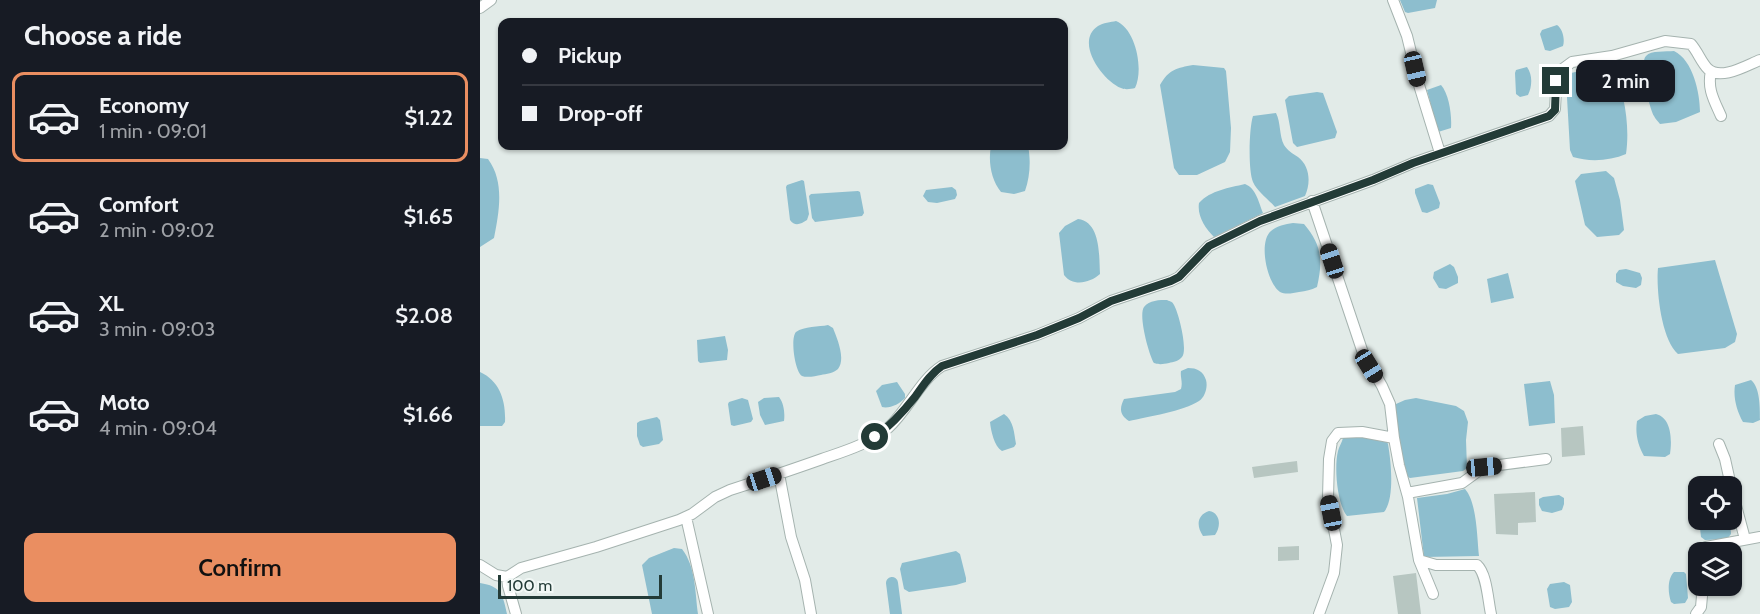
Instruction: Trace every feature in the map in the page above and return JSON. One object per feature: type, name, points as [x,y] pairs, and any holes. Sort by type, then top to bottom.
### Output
[{"type":"street","points":[[480,8],[491,0]]},
{"type":"street","points":[[1393,0],[1407,36],[1440,153]]},
{"type":"street","points":[[480,566],[496,575],[507,577],[521,568],[596,547],[686,517],[716,497],[852,449],[889,427],[934,371],[942,366],[1037,335],[1079,318],[1111,301],[1171,281],[1179,277],[1209,246],[1260,221],[1440,153],[1552,114],[1555,110],[1557,73],[1572,62],[1611,57],[1665,41],[1691,44],[1711,71],[1718,74],[1760,60]]},
{"type":"street","points":[[1711,71],[1708,82],[1721,116]]},
{"type":"street","points":[[1312,201],[1363,353],[1390,404],[1399,465],[1407,493],[1419,560],[1433,594]]},
{"type":"street","points":[[1319,614],[1334,573],[1337,545],[1328,498],[1332,441],[1338,433],[1362,432],[1394,438]]},
{"type":"street","points":[[1719,444],[1729,476]]},
{"type":"street","points":[[1407,493],[1462,483],[1484,467],[1546,459]]},
{"type":"street","points":[[779,474],[791,537],[805,580],[811,614]]},
{"type":"street","points":[[686,517],[708,614]]},
{"type":"street","points":[[1742,528],[1745,539]]},
{"type":"street","points":[[1730,542],[1760,537]]},
{"type":"street","points":[[1419,560],[1436,565],[1477,565],[1480,567],[1491,614]]},
{"type":"street","points":[[507,577],[516,614]]},
{"type":"street","points":[[1696,614],[1701,607],[1702,596]]},
{"type":"water","points":[[1400,0],[1437,0],[1435,8],[1408,13],[1405,12]]},
{"type":"water","points":[[1116,21],[1129,32],[1136,51],[1139,71],[1135,88],[1121,88],[1106,78],[1099,70],[1090,51],[1091,33],[1100,25]]},
{"type":"water","points":[[1557,25],[1563,35],[1563,46],[1550,51],[1545,50],[1540,34],[1542,30]]},
{"type":"water","points":[[1674,51],[1681,55],[1691,69],[1699,96],[1700,112],[1676,122],[1660,124],[1654,117],[1645,85],[1644,60],[1651,53]]},
{"type":"water","points":[[1193,65],[1224,68],[1226,71],[1231,128],[1230,152],[1225,162],[1197,175],[1179,175],[1174,168],[1160,85],[1174,70]]},
{"type":"water","points":[[1611,66],[1623,97],[1627,121],[1626,154],[1600,160],[1573,157],[1570,150],[1566,80],[1571,73]]},
{"type":"water","points":[[1527,67],[1531,77],[1530,88],[1528,95],[1520,97],[1516,94],[1515,73],[1516,70]]},
{"type":"water","points":[[1441,85],[1449,105],[1451,128],[1438,132],[1427,90]]},
{"type":"water","points":[[1323,93],[1337,132],[1335,138],[1297,147],[1293,143],[1285,100],[1289,96]]},
{"type":"water","points":[[1276,113],[1284,145],[1305,165],[1309,180],[1305,196],[1275,207],[1253,182],[1250,169],[1250,149],[1253,116]]},
{"type":"water","points":[[991,150],[1029,150],[1030,168],[1025,191],[1014,194],[1001,192],[991,170]]},
{"type":"water","points":[[480,158],[488,159],[493,168],[497,177],[499,197],[494,238],[480,247]]},
{"type":"water","points":[[1606,171],[1614,178],[1624,230],[1619,235],[1597,237],[1585,225],[1575,181],[1581,174]]},
{"type":"water","points":[[802,180],[809,214],[807,220],[796,224],[790,220],[786,187]]},
{"type":"water","points":[[1245,184],[1254,192],[1263,213],[1214,237],[1202,222],[1199,203],[1215,192]]},
{"type":"water","points":[[1428,184],[1433,185],[1440,203],[1439,208],[1427,213],[1422,212],[1415,189]]},
{"type":"water","points":[[952,187],[956,190],[955,199],[937,203],[928,202],[923,196],[926,190]]},
{"type":"water","points":[[858,191],[864,213],[862,216],[815,222],[812,218],[809,196],[811,194]]},
{"type":"water","points":[[1078,219],[1086,221],[1095,233],[1099,258],[1100,274],[1091,280],[1082,282],[1072,281],[1064,275],[1059,233],[1065,226]]},
{"type":"water","points":[[1293,223],[1304,224],[1310,232],[1318,246],[1320,269],[1317,287],[1311,290],[1285,293],[1280,292],[1271,280],[1266,262],[1265,244],[1271,231]]},
{"type":"water","points":[[1715,260],[1737,334],[1735,342],[1725,348],[1678,354],[1667,337],[1664,326],[1659,300],[1658,268]]},
{"type":"water","points":[[1450,264],[1454,267],[1458,283],[1446,289],[1439,288],[1433,278],[1434,272]]},
{"type":"water","points":[[1626,269],[1640,273],[1641,285],[1636,288],[1623,286],[1616,282],[1616,274],[1619,270]]},
{"type":"water","points":[[1508,273],[1514,298],[1491,303],[1487,279]]},
{"type":"water","points":[[1167,300],[1173,304],[1178,316],[1184,353],[1178,360],[1158,364],[1152,359],[1142,318],[1144,307],[1149,303]]},
{"type":"water","points":[[828,325],[833,328],[841,354],[838,369],[812,377],[802,376],[797,368],[794,355],[794,335],[799,330]]},
{"type":"water","points":[[725,336],[728,350],[727,360],[700,363],[698,361],[697,340]]},
{"type":"water","points":[[1188,368],[1199,371],[1206,380],[1206,392],[1199,401],[1175,411],[1129,421],[1122,414],[1121,406],[1124,399],[1175,392],[1181,389],[1181,371]]},
{"type":"water","points":[[480,372],[497,386],[503,399],[505,422],[502,426],[480,426]]},
{"type":"water","points":[[1751,380],[1758,392],[1760,409],[1760,420],[1753,423],[1743,422],[1737,409],[1735,395],[1735,385]]},
{"type":"water","points":[[1550,381],[1554,395],[1555,423],[1529,426],[1524,384]]},
{"type":"water","points":[[897,382],[905,398],[894,406],[882,407],[876,391],[882,385]]},
{"type":"water","points":[[779,397],[784,409],[784,421],[765,425],[760,415],[758,402],[764,398]]},
{"type":"water","points":[[742,398],[748,400],[753,419],[751,422],[731,425],[728,404]]},
{"type":"water","points":[[1416,398],[1456,406],[1464,411],[1468,422],[1467,468],[1463,471],[1410,478],[1406,476],[1399,445],[1395,407],[1396,404],[1405,400]]},
{"type":"water","points":[[1004,414],[1012,424],[1016,444],[1002,451],[995,442],[990,422]]},
{"type":"water","points":[[1656,414],[1665,420],[1670,431],[1670,454],[1665,457],[1644,456],[1636,430],[1637,421],[1645,416]]},
{"type":"water","points":[[657,417],[660,420],[663,440],[659,444],[643,447],[637,436],[637,423]]},
{"type":"water","points":[[1355,436],[1388,444],[1391,489],[1384,512],[1347,516],[1341,503],[1336,475],[1338,449],[1343,438]]},
{"type":"water","points":[[1465,489],[1474,511],[1479,556],[1424,557],[1417,498]]},
{"type":"water","points":[[1559,495],[1564,498],[1562,510],[1552,513],[1542,511],[1539,499]]},
{"type":"water","points":[[1209,511],[1218,517],[1218,528],[1215,535],[1203,536],[1199,528],[1199,521],[1202,515]]},
{"type":"water","points":[[1700,530],[1731,530],[1727,539],[1705,540],[1701,537]]},
{"type":"water","points":[[674,548],[682,549],[690,564],[698,614],[652,614],[642,565],[649,558]]},
{"type":"water","points":[[956,551],[960,554],[966,582],[909,592],[904,589],[900,569],[902,563]]},
{"type":"water","points":[[1674,572],[1686,574],[1688,598],[1685,603],[1671,602],[1669,586]]},
{"type":"water","points":[[1564,582],[1570,585],[1572,602],[1569,607],[1555,609],[1550,607],[1547,589],[1550,584]]},
{"type":"water","points":[[480,583],[497,589],[507,614],[480,614]]},
{"type":"building","points":[[1583,426],[1585,455],[1562,457],[1561,428]]},
{"type":"building","points":[[1297,461],[1298,472],[1254,478],[1252,467]]},
{"type":"building","points":[[1535,492],[1536,522],[1518,523],[1518,535],[1496,534],[1494,494]]},
{"type":"building","points":[[1299,546],[1299,560],[1278,561],[1278,547]]},
{"type":"building","points":[[1416,573],[1421,614],[1398,614],[1393,576]]},
{"type":"waterway","points":[[892,583],[896,614]]},
{"type":"route","points":[[875,437],[889,427],[934,371],[942,366],[1037,335],[1079,318],[1111,301],[1171,281],[1179,277],[1209,246],[1260,221],[1413,163],[1549,116],[1555,110],[1556,81]]}]
